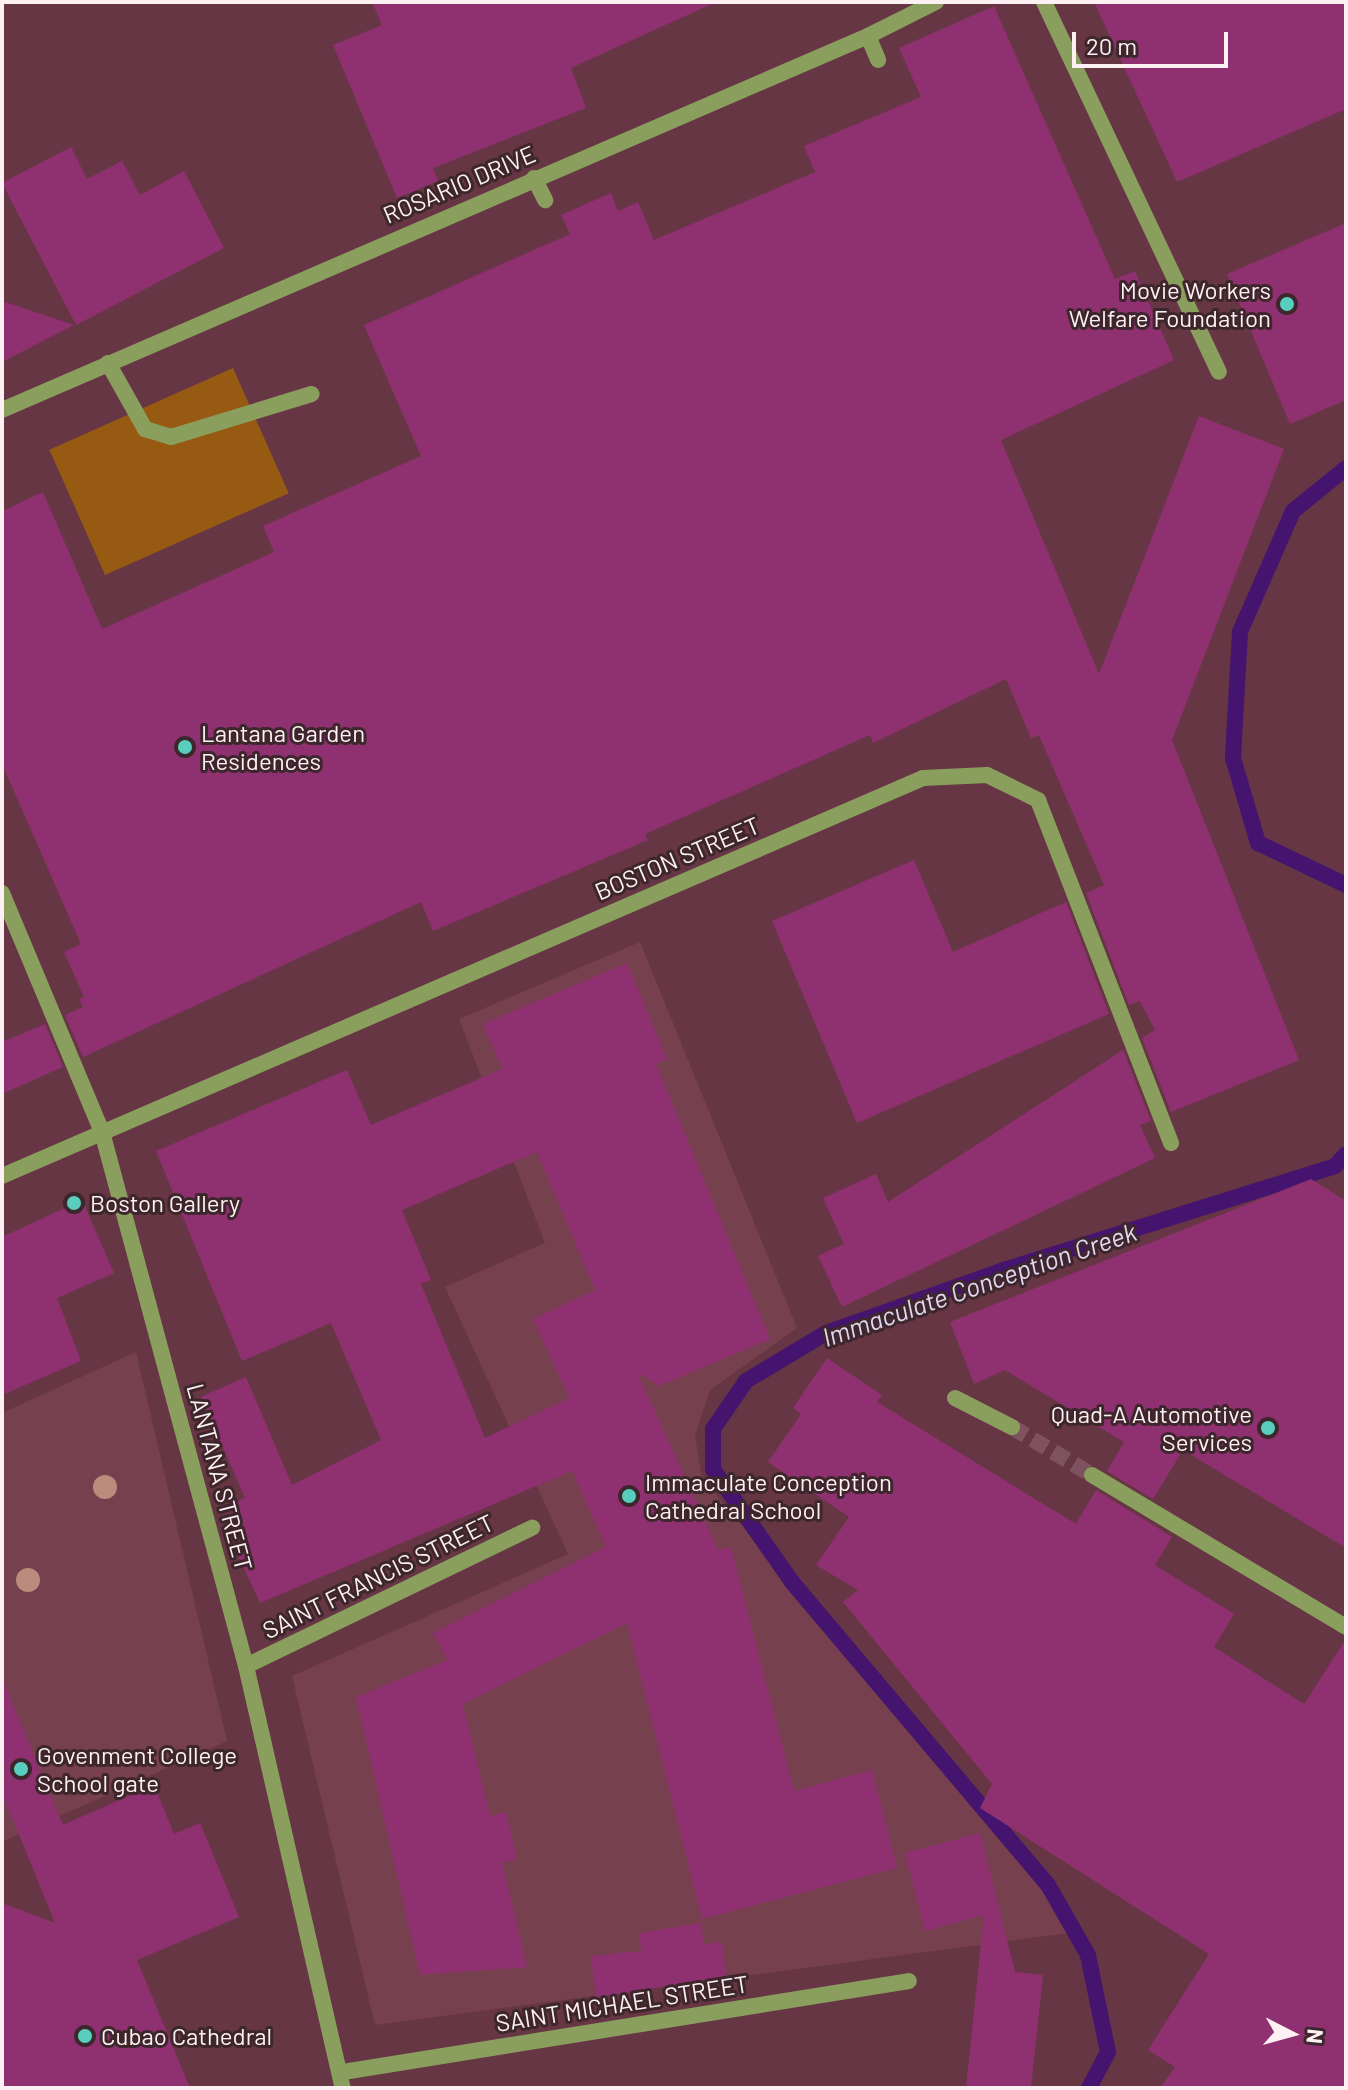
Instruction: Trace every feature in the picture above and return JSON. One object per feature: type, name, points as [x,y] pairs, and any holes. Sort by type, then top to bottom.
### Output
[{"type":"street","name":"ROSARIO DRIVE","points":[[2,410],[868,36],[936,2]]},
{"type":"street","points":[[1044,2],[1219,372]]},
{"type":"street","points":[[868,36],[878,60]]},
{"type":"street","points":[[534,178],[545,200]]},
{"type":"street","points":[[108,363],[145,429],[171,437],[312,394]]},
{"type":"street","name":"BOSTON STREET","points":[[2,1176],[923,778],[987,775],[1038,800],[1171,1143]]},
{"type":"street","name":"LANTANA STREET","points":[[2,893],[102,1132],[246,1666],[343,2080]]},
{"type":"street","points":[[955,1398],[1012,1427]]},
{"type":"street","points":[[1092,1475],[1346,1627]]},
{"type":"street","name":"SAINT FRANCIS STREET","points":[[246,1666],[532,1528]]},
{"type":"street","name":"SAINT MICHAEL STREET","points":[[343,2080],[909,1981]]},
{"type":"shaded area","points":[[233,368],[289,493],[105,575],[49,450]]},
{"type":"shaded area","name":"Immaculate Conception Cathedral School","points":[[640,942],[797,1328],[710,1390],[695,1435],[702,1478],[1075,1923],[1076,1932],[375,2025],[292,1676],[568,1554],[445,1287],[545,1243],[459,1019]]},
{"type":"shaded area","points":[[136,1352],[227,1741],[2,1842],[2,1413]]},
{"type":"building","points":[[372,2],[716,2],[571,68],[586,108],[433,168],[438,181],[397,198],[333,45],[382,25]]},
{"type":"building","points":[[1094,2],[1346,2],[1346,109],[1177,182]]},
{"type":"building","points":[[994,6],[1115,279],[1135,271],[1174,360],[1001,440],[1099,674],[1199,416],[1284,449],[1172,740],[1299,1060],[1171,1112],[1142,1038],[1155,1030],[1140,1001],[1129,1005],[1086,893],[1104,885],[1039,735],[1031,738],[1006,679],[873,743],[870,735],[645,834],[648,840],[433,931],[421,902],[83,1057],[65,1015],[83,1007],[79,999],[84,997],[64,952],[81,944],[2,764],[2,511],[43,492],[102,629],[274,552],[263,526],[421,456],[364,325],[570,234],[561,215],[611,193],[618,211],[638,202],[654,240],[815,172],[804,146],[921,97],[899,48]]},
{"type":"building","points":[[71,147],[87,179],[122,161],[140,195],[184,171],[224,248],[76,325],[2,183]]},
{"type":"building","name":"Movie Workers Welfare Foundation","points":[[1346,223],[1346,400],[1290,424],[1227,274]]},
{"type":"building","points":[[2,301],[74,325],[2,362]]},
{"type":"building","points":[[914,860],[953,952],[1066,902],[1109,1014],[857,1123],[772,921]]},
{"type":"building","points":[[627,963],[667,1059],[656,1064],[770,1339],[659,1386],[637,1372],[718,1550],[731,1547],[794,1791],[872,1770],[897,1868],[702,1919],[627,1623],[463,1704],[490,1816],[506,1812],[517,1859],[502,1863],[527,1967],[420,1975],[356,1697],[447,1660],[433,1633],[606,1547],[572,1471],[260,1603],[237,1553],[247,1549],[229,1505],[245,1498],[201,1397],[246,1377],[292,1485],[381,1440],[331,1323],[242,1361],[156,1151],[347,1070],[371,1125],[502,1069],[483,1024]],"holes":[[[537,1152],[595,1290],[533,1319],[569,1398],[485,1438],[421,1284],[431,1280],[402,1210]]]},
{"type":"building","points":[[45,1024],[63,1067],[2,1094],[2,1042]]},
{"type":"building","points":[[1123,1050],[1151,1121],[1140,1125],[1155,1158],[842,1307],[818,1256],[844,1244],[823,1198],[876,1174],[888,1202]]},
{"type":"building","points":[[1311,1179],[1346,1201],[1346,1548],[1183,1450],[1153,1499],[1107,1471],[1124,1442],[1005,1370],[974,1384],[950,1322]]},
{"type":"building","points":[[82,1200],[114,1273],[57,1298],[81,1361],[2,1395],[2,1237]]},
{"type":"building","points":[[827,1358],[882,1395],[877,1402],[1076,1524],[1096,1490],[1172,1537],[1155,1565],[1234,1614],[1214,1647],[1304,1704],[1346,1639],[1346,2088],[1160,2088],[1175,2067],[1148,2050],[1209,1954],[980,1808],[992,1784],[843,1602],[858,1590],[816,1565],[849,1517],[768,1462],[801,1414],[793,1408]]},
{"type":"building","points":[[2,1678],[63,1825],[154,1785],[174,1834],[200,1823],[239,1917],[137,1960],[190,2088],[2,2088],[2,1903],[55,1923],[2,1793]]},
{"type":"building","points":[[980,1833],[1015,1972],[1043,1975],[1031,2088],[966,2088],[984,1915],[925,1931],[905,1853]]},
{"type":"building","points":[[701,1923],[704,1944],[722,1942],[726,1976],[596,1998],[591,1956],[642,1951],[639,1933]]},
{"type":"waterway","name":"Immaculate Conception Creek","points":[[1346,468],[1293,511],[1240,632],[1233,758],[1258,843],[1346,885]]},
{"type":"waterway","name":"Immaculate Conception Creek","points":[[1089,2088],[1108,2052],[1088,1955],[1048,1885],[792,1582],[713,1469],[713,1429],[746,1381],[826,1333],[1007,1269],[1335,1166],[1346,1154]]},
{"type":"tunnel","points":[[1012,1427],[1092,1475]]},
{"type":"place","name":"Movie Workers Welfare Foundation","points":[[1287,304]]},
{"type":"place","name":"Lantana Garden Residences","points":[[185,747]]},
{"type":"place","name":"Boston Gallery","points":[[74,1203]]},
{"type":"place","name":"Quad-A Automotive Services","points":[[1268,1428]]},
{"type":"place","name":"Immaculate Conception Cathedral School","points":[[629,1496]]},
{"type":"place","name":"Govenment College School gate","points":[[21,1769]]},
{"type":"place","name":"Cubao Cathedral","points":[[85,2036]]}]
